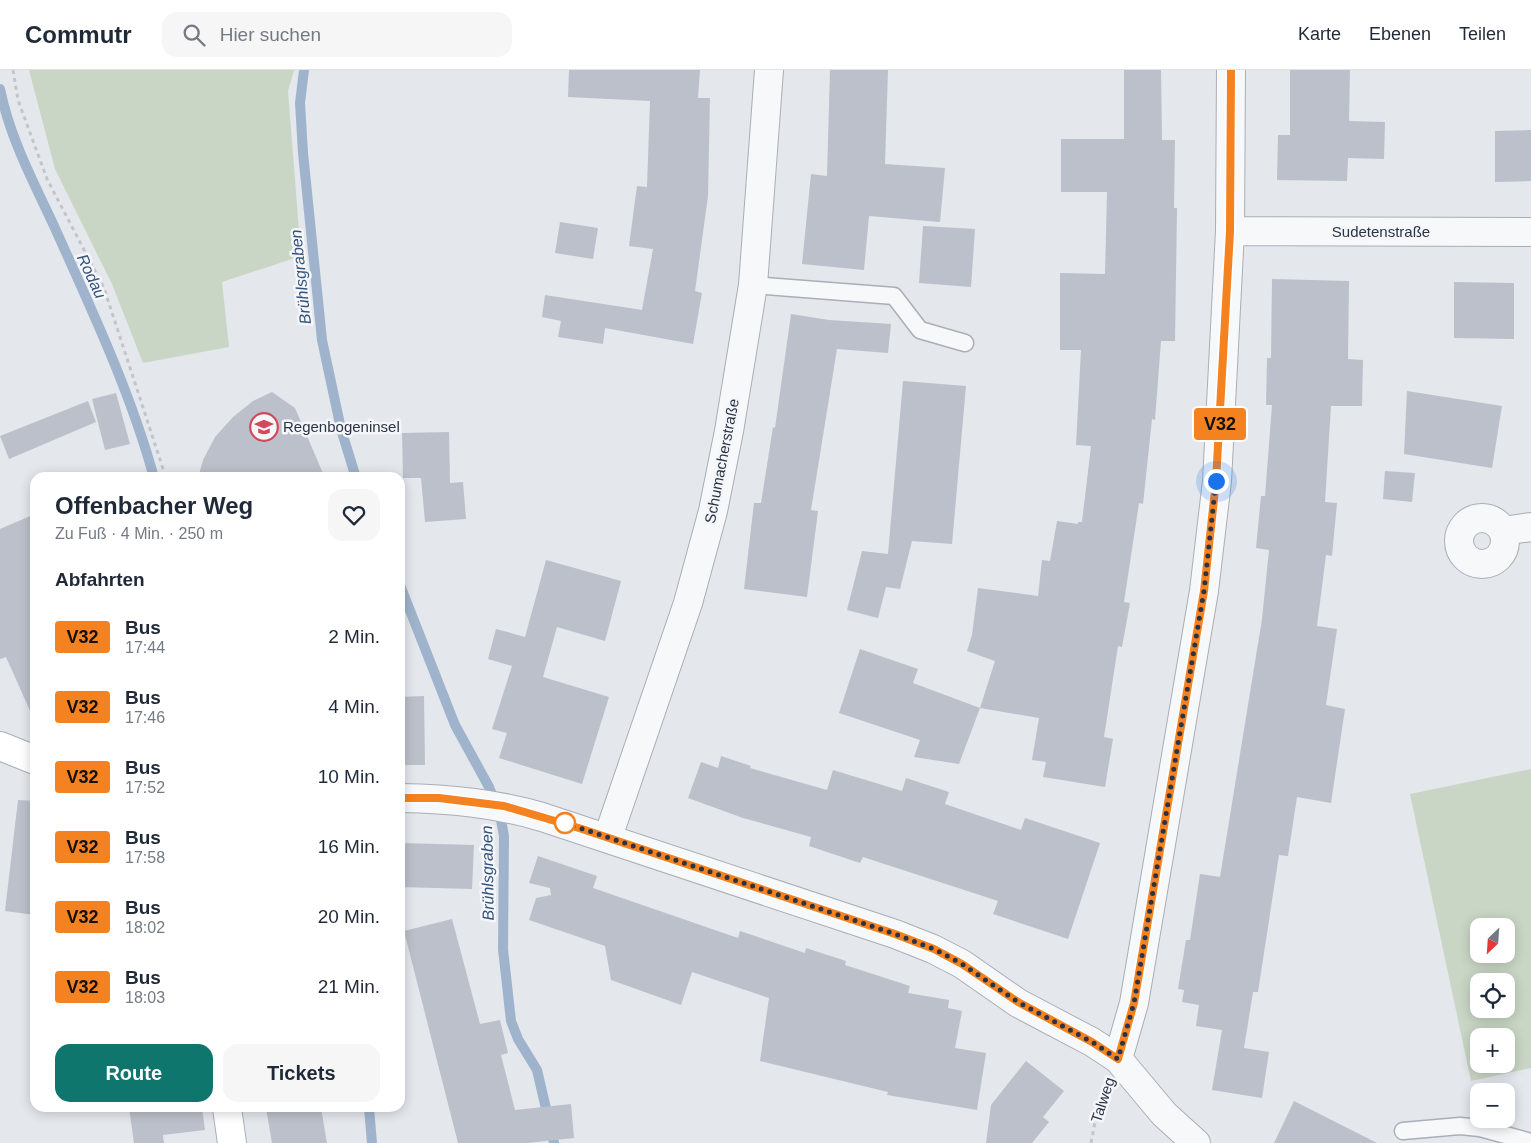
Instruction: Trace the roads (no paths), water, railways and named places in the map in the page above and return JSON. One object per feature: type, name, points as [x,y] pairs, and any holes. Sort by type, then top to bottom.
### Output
[{"type":"main road","points":[[0,747],[30,758]]},
{"type":"main road","points":[[228,1112],[232,1143]]},
{"type":"street","name":"Schumacherstraße","points":[[608,837],[688,603],[713,511],[730,430],[753,285],[769,70]]},
{"type":"street","points":[[1118,1059],[1134,1003],[1204,591],[1216,481],[1230,231],[1230,70]]},
{"type":"street","name":"Sudetenstraße","points":[[1230,231],[1531,232]]},
{"type":"street","points":[[1504,531],[1531,527]]},
{"type":"street","points":[[405,798],[439,798],[504,806],[608,837],[895,934],[934,949],[962,964],[1018,1002],[1092,1042],[1118,1059],[1164,1114],[1196,1143]]},
{"type":"lane","points":[[753,285],[894,296],[920,330],[964,343]]},
{"type":"lane","points":[[1403,1133],[1460,1126],[1480,1128],[1531,1142]]},
{"type":"waterway","name":"Brühlsgraben","points":[[304,70],[300,103],[303,153],[322,340],[341,429],[354,472]]},
{"type":"waterway","name":"Rodau","points":[[0,89],[4,107],[23,159],[82,287],[122,382],[152,472]]},
{"type":"waterway","name":"Brühlsgraben","points":[[405,598],[455,725],[489,787],[500,815],[504,836],[503,949],[511,1021],[518,1039],[537,1070],[554,1143]]},
{"type":"waterway","name":"Rodau","points":[[369,1112],[372,1143]]},
{"type":"place","name":"Regenbogeninsel","points":[[264,427]]}]
